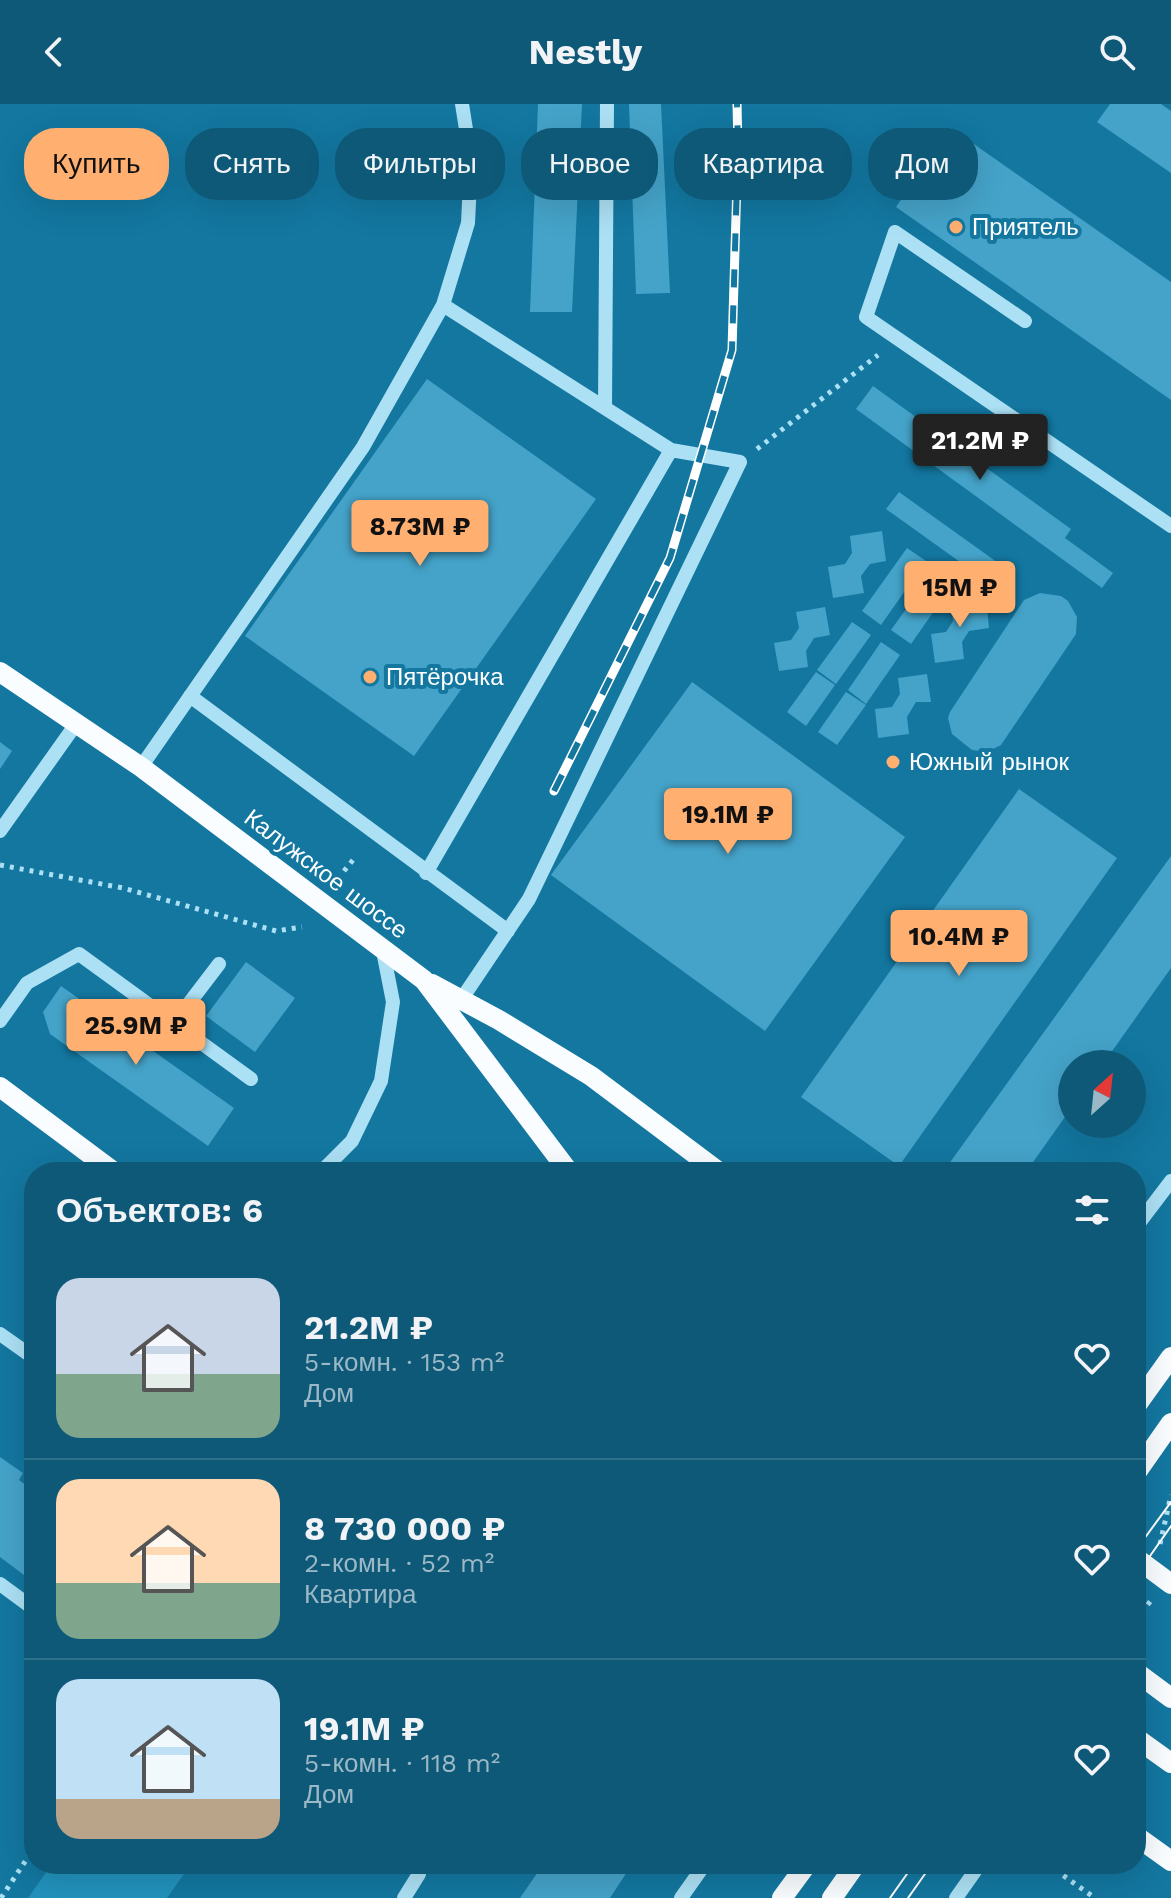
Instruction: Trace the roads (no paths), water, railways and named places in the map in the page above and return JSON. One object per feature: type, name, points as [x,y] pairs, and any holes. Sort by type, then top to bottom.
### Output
[{"type":"main road","name":"Калужское шоссе","points":[[0,672],[141,767],[424,980],[561,1162]]},
{"type":"main road","points":[[424,980],[591,1076],[706,1162]]},
{"type":"main road","points":[[0,1087],[101,1162]]},
{"type":"main road","points":[[1146,1392],[1171,1357]]},
{"type":"main road","points":[[1146,1459],[1171,1423]]},
{"type":"main road","points":[[1146,1566],[1168,1582]]},
{"type":"main road","points":[[1146,1679],[1171,1698]]},
{"type":"main road","points":[[1146,1745],[1171,1763]]},
{"type":"main road","points":[[1146,1843],[1171,1861]]},
{"type":"main road","points":[[782,1898],[800,1874]]},
{"type":"main road","points":[[832,1898],[849,1874]]},
{"type":"street","points":[[141,767],[363,447],[443,305],[468,223],[471,161],[462,104]]},
{"type":"street","points":[[605,408],[607,104]]},
{"type":"street","points":[[1025,321],[895,232],[866,317],[1171,526]]},
{"type":"street","points":[[443,305],[671,450],[740,462],[529,899],[461,1000]]},
{"type":"street","points":[[426,873],[671,450]]},
{"type":"street","points":[[190,696],[508,931]]},
{"type":"street","points":[[0,831],[76,724]]},
{"type":"street","points":[[331,1162],[352,1141],[381,1081],[393,1002],[383,951]]},
{"type":"street","points":[[0,1021],[27,983],[79,954],[251,1079]]},
{"type":"street","points":[[174,1023],[219,964]]},
{"type":"street","points":[[1146,1214],[1171,1181]]},
{"type":"street","points":[[0,1334],[24,1351]]},
{"type":"street","points":[[0,1584],[24,1602]]},
{"type":"street","points":[[404,1898],[419,1874]]},
{"type":"street","points":[[681,1898],[698,1874]]},
{"type":"street","points":[[956,1898],[973,1874]]},
{"type":"tram line","points":[[1146,1536],[1171,1502]]},
{"type":"tram line","points":[[1146,1562],[1171,1526]]},
{"type":"tram line","points":[[890,1898],[907,1874]]},
{"type":"tram line","points":[[908,1898],[925,1874]]},
{"type":"railway","points":[[554,791],[670,558],[732,350],[737,104]]},
{"type":"place","name":"Приятель","points":[[956,227]]},
{"type":"place","name":"Пятёрочка","points":[[370,677]]},
{"type":"place","name":"Южный рынок","points":[[893,762]]}]
